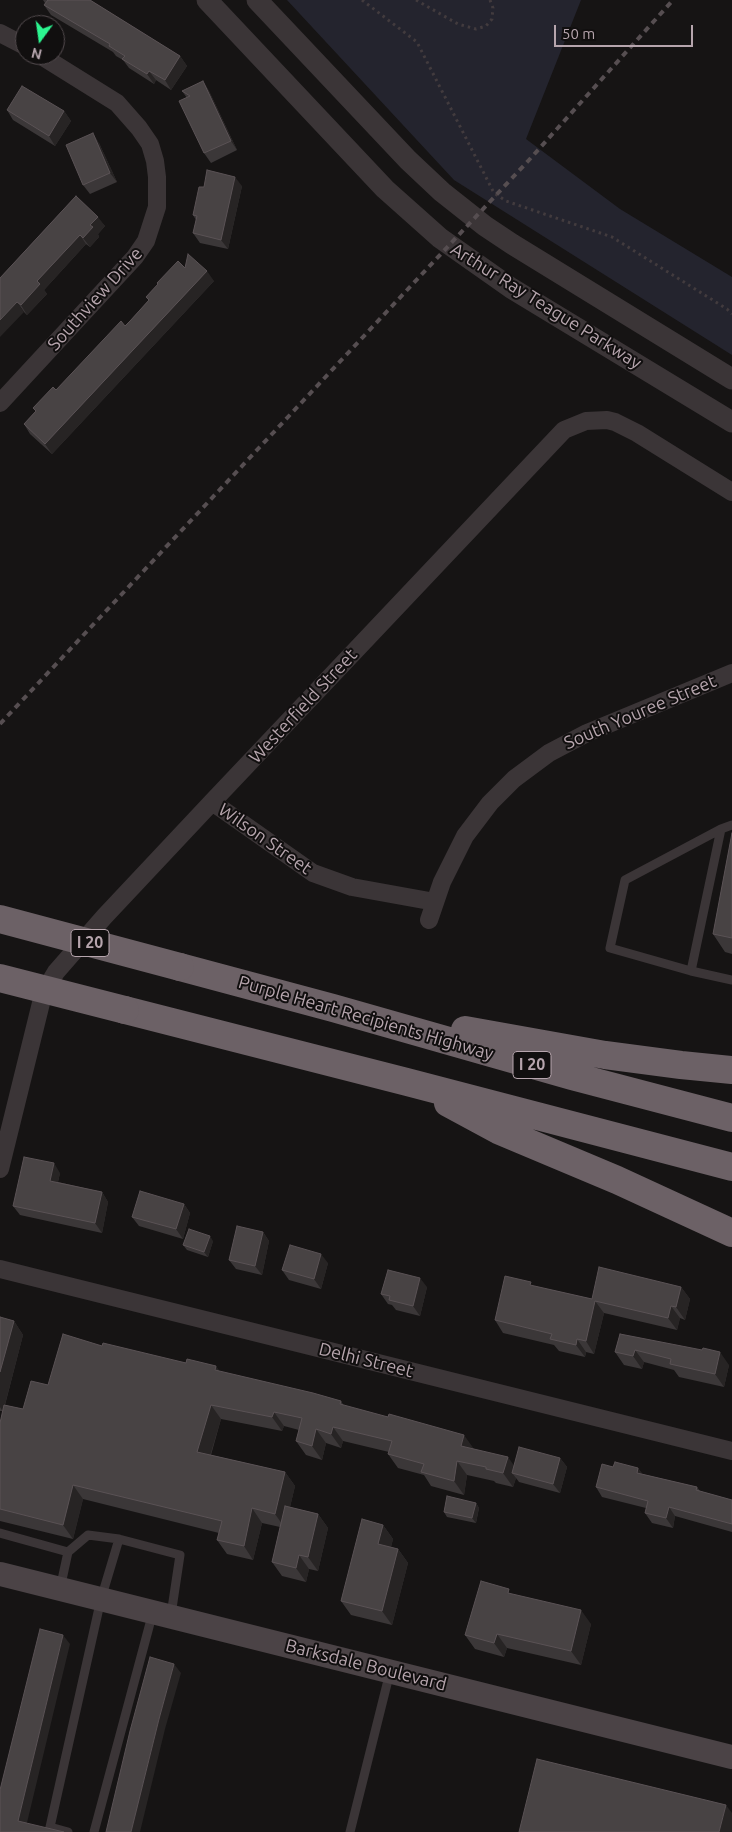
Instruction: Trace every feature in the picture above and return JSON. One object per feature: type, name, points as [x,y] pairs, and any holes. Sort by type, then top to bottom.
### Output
[{"type":"highway","name":"Purple Heart Recipients Highway","points":[[0,919],[732,1118]]},
{"type":"highway","points":[[0,978],[732,1167]]},
{"type":"highway","points":[[333,1008],[605,1054],[732,1070]]},
{"type":"highway","points":[[407,1082],[498,1130],[631,1186],[732,1233]]},
{"type":"main road","name":"Barksdale Boulevard","points":[[0,1574],[732,1757]]},
{"type":"street","name":"Arthur Ray Teague Parkway","points":[[207,0],[385,189],[440,238],[511,288],[732,422]]},
{"type":"street","name":"Arthur Ray Teague Parkway","points":[[257,0],[408,160],[448,197],[512,244],[732,378]]},
{"type":"street","points":[[0,33],[15,41]]},
{"type":"street","name":"Southview Drive","points":[[0,403],[136,257],[146,240],[157,207],[155,161],[150,144],[139,128],[117,103],[56,65]]},
{"type":"street","name":"Westerfield Street","points":[[0,1169],[42,1003],[51,979],[104,917],[564,430],[586,421],[607,420],[615,422],[637,432],[732,492]]},
{"type":"street","name":"South Youree Street","points":[[429,920],[450,864],[470,828],[498,795],[531,766],[558,748],[592,730],[732,673]]},
{"type":"street","name":"Wilson Street","points":[[212,802],[313,873],[352,887],[435,902]]},
{"type":"street","name":"Delhi Street","points":[[0,1269],[732,1451]]},
{"type":"lane","points":[[732,825],[625,880],[610,948],[691,971],[732,980]]},
{"type":"lane","points":[[691,971],[721,829]]},
{"type":"lane","points":[[0,1532],[68,1552]]},
{"type":"lane","points":[[60,1589],[68,1552],[88,1535],[119,1539],[180,1555],[94,1832]]},
{"type":"lane","points":[[68,1832],[50,1827],[101,1599],[119,1539]]},
{"type":"lane","points":[[350,1832],[390,1671]]},
{"type":"path","points":[[362,0],[417,42],[494,194],[506,201],[606,234],[727,309],[732,314]]},
{"type":"path","points":[[416,0],[458,24],[476,29],[486,26],[492,19],[493,8],[490,0]]},
{"type":"shaded area","points":[[287,0],[581,0],[526,139],[620,209],[732,277],[732,355],[454,180]]},
{"type":"building","points":[[48,0],[90,0],[180,56],[165,80],[149,71],[147,74],[122,59],[125,56],[109,46],[110,44],[65,17],[65,15],[61,15],[44,5]]},
{"type":"building","points":[[203,81],[231,141],[204,153],[179,101],[190,96],[182,91]]},
{"type":"building","points":[[22,86],[64,111],[49,136],[7,110]]},
{"type":"building","points":[[93,133],[110,173],[83,185],[66,145]]},
{"type":"building","points":[[207,170],[235,177],[221,240],[193,233],[197,216],[193,215],[199,187],[204,187]]},
{"type":"building","points":[[76,196],[98,217],[90,225],[93,227],[83,238],[80,235],[37,281],[40,284],[21,305],[17,302],[0,320],[0,278]]},
{"type":"building","points":[[188,254],[207,271],[45,444],[24,424],[36,411],[33,408],[53,387],[56,390],[121,321],[125,326],[130,321],[149,300],[146,297],[157,283],[178,261],[185,268]]},
{"type":"building","points":[[732,833],[732,938],[713,934]]},
{"type":"building","points":[[24,1157],[54,1163],[50,1181],[102,1192],[95,1223],[13,1206]]},
{"type":"building","points":[[140,1191],[184,1204],[176,1229],[132,1217]]},
{"type":"building","points":[[237,1226],[263,1232],[255,1266],[229,1260]]},
{"type":"building","points":[[189,1229],[210,1236],[204,1252],[183,1245]]},
{"type":"building","points":[[290,1245],[321,1254],[314,1279],[282,1270]]},
{"type":"building","points":[[599,1267],[681,1287],[676,1307],[671,1306],[668,1318],[595,1301],[586,1341],[577,1339],[576,1345],[550,1339],[552,1334],[495,1320],[505,1276],[531,1282],[530,1285],[592,1299]]},
{"type":"building","points":[[388,1270],[420,1278],[413,1306],[389,1300],[390,1296],[381,1294]]},
{"type":"building","points":[[0,1317],[14,1321],[0,1372]]},
{"type":"building","points":[[63,1334],[102,1346],[103,1343],[186,1363],[187,1359],[216,1366],[215,1370],[313,1393],[341,1401],[340,1404],[388,1417],[389,1414],[464,1435],[461,1446],[508,1457],[503,1473],[486,1469],[486,1467],[457,1461],[454,1481],[421,1472],[424,1464],[388,1454],[392,1441],[333,1427],[331,1434],[316,1429],[312,1446],[296,1441],[302,1418],[274,1412],[272,1417],[211,1405],[197,1452],[285,1472],[275,1514],[252,1508],[244,1546],[217,1540],[222,1521],[73,1485],[63,1525],[0,1509],[0,1423],[4,1405],[23,1409],[31,1381],[48,1385]]},
{"type":"building","points":[[620,1334],[720,1352],[715,1374],[670,1364],[671,1359],[635,1350],[633,1356],[615,1352]]},
{"type":"building","points":[[519,1447],[560,1458],[553,1484],[512,1473]]},
{"type":"building","points":[[615,1462],[638,1468],[637,1473],[697,1487],[696,1490],[732,1500],[732,1524],[669,1507],[666,1518],[645,1513],[648,1501],[596,1487],[602,1464],[613,1467]]},
{"type":"building","points":[[447,1496],[476,1503],[472,1518],[444,1512]]},
{"type":"building","points":[[285,1506],[318,1514],[308,1557],[299,1555],[296,1568],[272,1562]]},
{"type":"building","points":[[362,1519],[383,1525],[378,1544],[398,1549],[382,1611],[341,1601]]},
{"type":"building","points":[[481,1581],[509,1589],[508,1593],[581,1610],[571,1651],[497,1634],[494,1643],[465,1635]]},
{"type":"building","points":[[40,1629],[63,1635],[18,1821],[64,1832],[0,1832],[0,1790]]},
{"type":"building","points":[[150,1657],[174,1664],[131,1832],[106,1832],[130,1731]]},
{"type":"building","points":[[537,1759],[726,1805],[719,1832],[519,1832]]},
{"type":"railway","points":[[0,724],[529,160],[673,0]]}]
